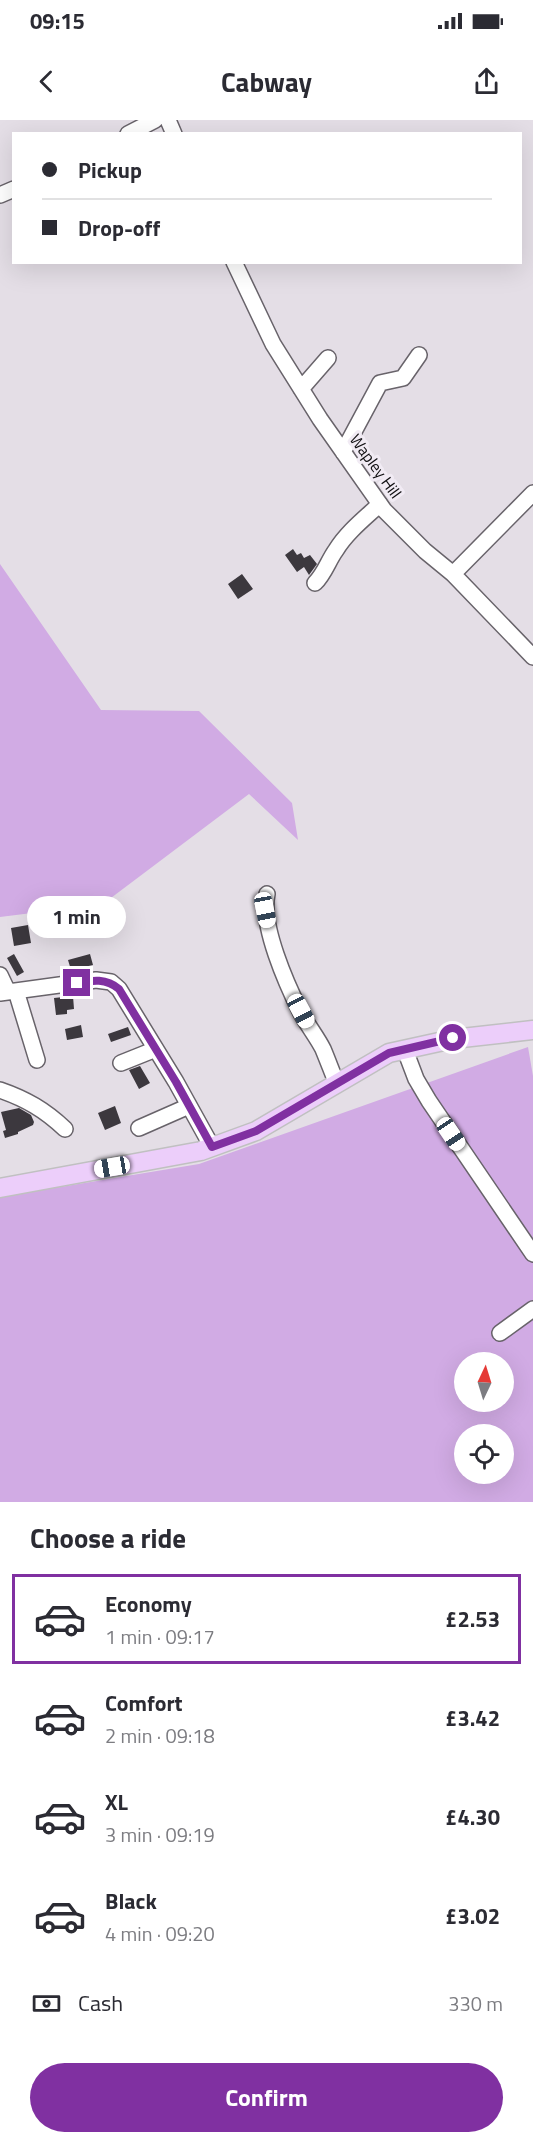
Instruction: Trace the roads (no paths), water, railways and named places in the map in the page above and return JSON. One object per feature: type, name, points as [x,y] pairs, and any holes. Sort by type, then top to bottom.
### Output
[{"type":"main road","points":[[0,1188],[201,1151],[256,1131],[389,1053],[453,1038],[533,1030]]},
{"type":"street","points":[[132,132],[155,120]]},
{"type":"street","name":"Wapley Hill","points":[[235,264],[273,344],[343,452],[380,504],[425,551],[453,574],[533,657]]},
{"type":"street","points":[[343,452],[380,383],[403,378],[419,355]]},
{"type":"street","points":[[301,389],[328,358]]},
{"type":"street","points":[[453,574],[533,493]]},
{"type":"street","points":[[315,583],[326,570],[336,549],[352,529],[380,504]]},
{"type":"street","points":[[267,894],[265,910],[283,969],[337,1084]]},
{"type":"street","points":[[0,975],[37,1060]]},
{"type":"street","points":[[8,992],[96,980],[111,982],[119,989],[156,1049],[212,1147]]},
{"type":"street","points":[[122,1063],[156,1049]]},
{"type":"street","points":[[405,1050],[416,1079],[429,1101],[533,1254]]},
{"type":"street","points":[[0,1090],[29,1101],[65,1129]]},
{"type":"street","points":[[139,1128],[189,1106]]},
{"type":"street","points":[[500,1333],[533,1309]]}]
